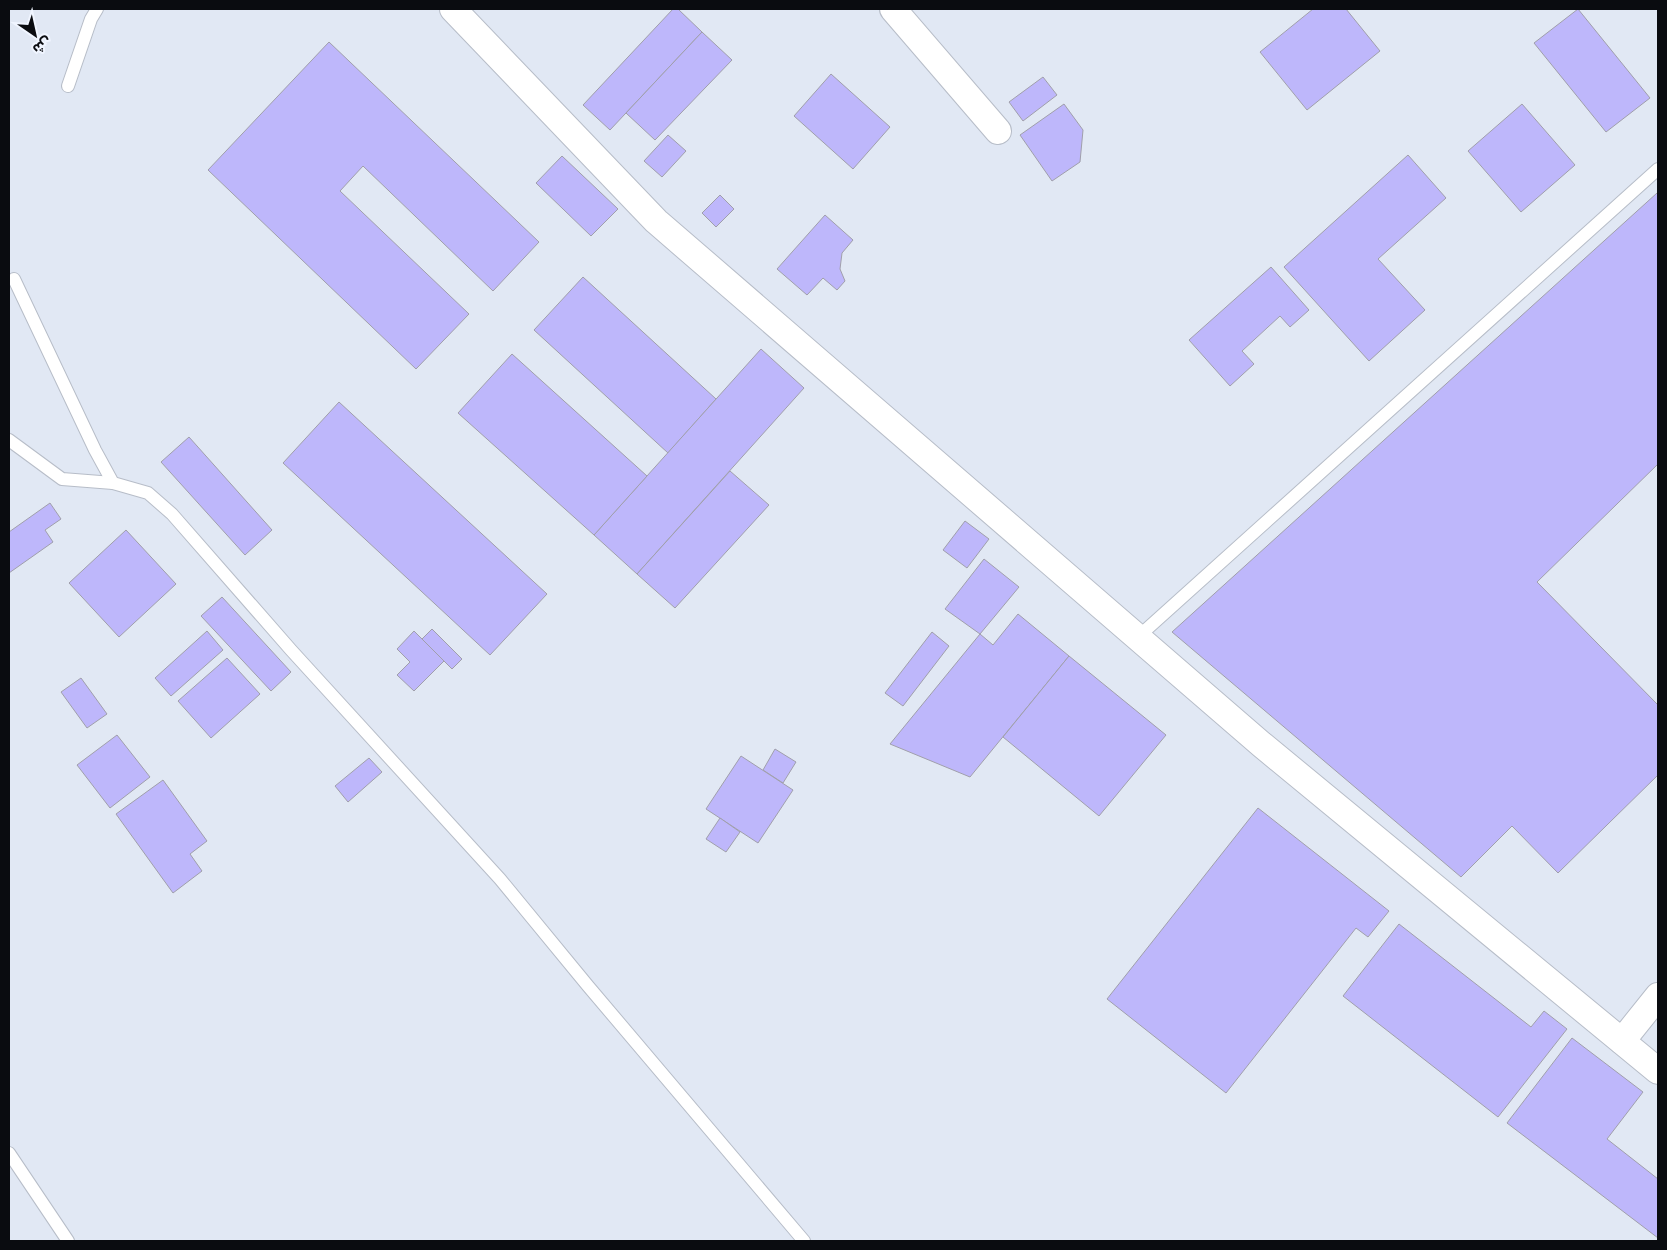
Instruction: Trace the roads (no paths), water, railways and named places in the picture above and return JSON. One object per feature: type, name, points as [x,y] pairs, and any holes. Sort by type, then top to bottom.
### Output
[{"type":"street","points":[[453,9],[656,221],[1261,744],[1658,1071]]},
{"type":"street","points":[[893,9],[998,131]]},
{"type":"street","points":[[1622,1041],[1658,996]]},
{"type":"lane","points":[[68,86],[91,19],[97,9]]},
{"type":"lane","points":[[1138,637],[1658,169]]},
{"type":"lane","points":[[14,279],[95,450],[113,483]]},
{"type":"lane","points":[[9,440],[62,480],[113,483],[148,494],[172,514],[291,650],[500,879],[804,1241]]},
{"type":"lane","points":[[9,1153],[68,1241]]}]
